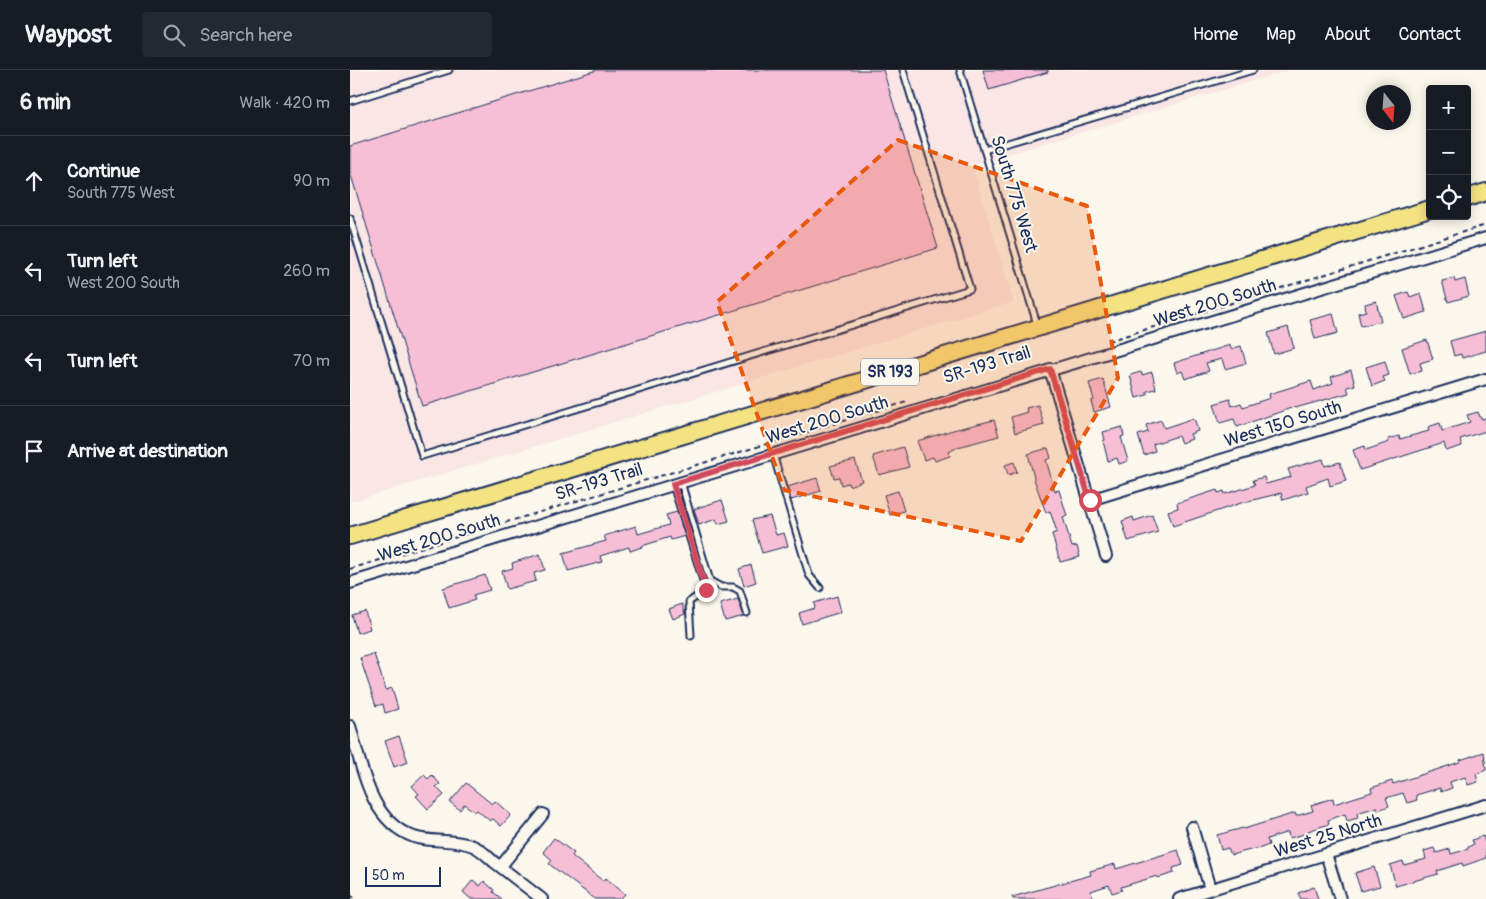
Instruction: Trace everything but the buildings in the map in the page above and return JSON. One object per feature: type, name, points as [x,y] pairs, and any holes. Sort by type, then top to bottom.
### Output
[{"type":"main road","points":[[1471,197],[1486,192]]},
{"type":"main road","name":"SR 193","points":[[350,536],[1426,210]]},
{"type":"street","name":"West 200 South","points":[[350,583],[1486,238]]},
{"type":"street","points":[[1050,369],[1106,556]]},
{"type":"street","name":"West 150 South","points":[[1090,500],[1486,379]]},
{"type":"street","points":[[350,726],[368,786],[379,811],[395,827],[413,836],[433,841],[453,840],[475,846],[542,899]]},
{"type":"street","name":"West 25 North","points":[[1179,899],[1486,805]]},
{"type":"street","points":[[500,866],[543,814]]},
{"type":"street","points":[[1192,827],[1210,889]]},
{"type":"street","points":[[1326,854],[1340,899]]},
{"type":"lane","points":[[350,101],[449,70]]},
{"type":"lane","points":[[350,218],[422,456],[970,289],[903,70]]},
{"type":"lane","name":"South 775 West","points":[[960,70],[1038,327]]},
{"type":"lane","points":[[984,150],[1253,70]]},
{"type":"lane","points":[[772,454],[808,575],[820,588]]},
{"type":"lane","points":[[677,483],[710,580],[721,587],[740,591],[747,613]]},
{"type":"lane","points":[[677,483],[706,590],[689,602],[691,636]]},
{"type":"path","points":[[1103,343],[1486,225]]},
{"type":"path","name":"SR-193 Trail","points":[[350,569],[914,400]]},
{"type":"path","points":[[350,895],[356,899]]},
{"type":"highlighted area","points":[[898,140],[1087,206],[1118,378],[1021,541],[784,490],[717,302]]},
{"type":"shaded area","points":[[350,70],[1290,70],[972,165],[1014,302],[350,502]]},
{"type":"route","points":[[706,590],[673,484],[1050,369],[1090,500]]}]
